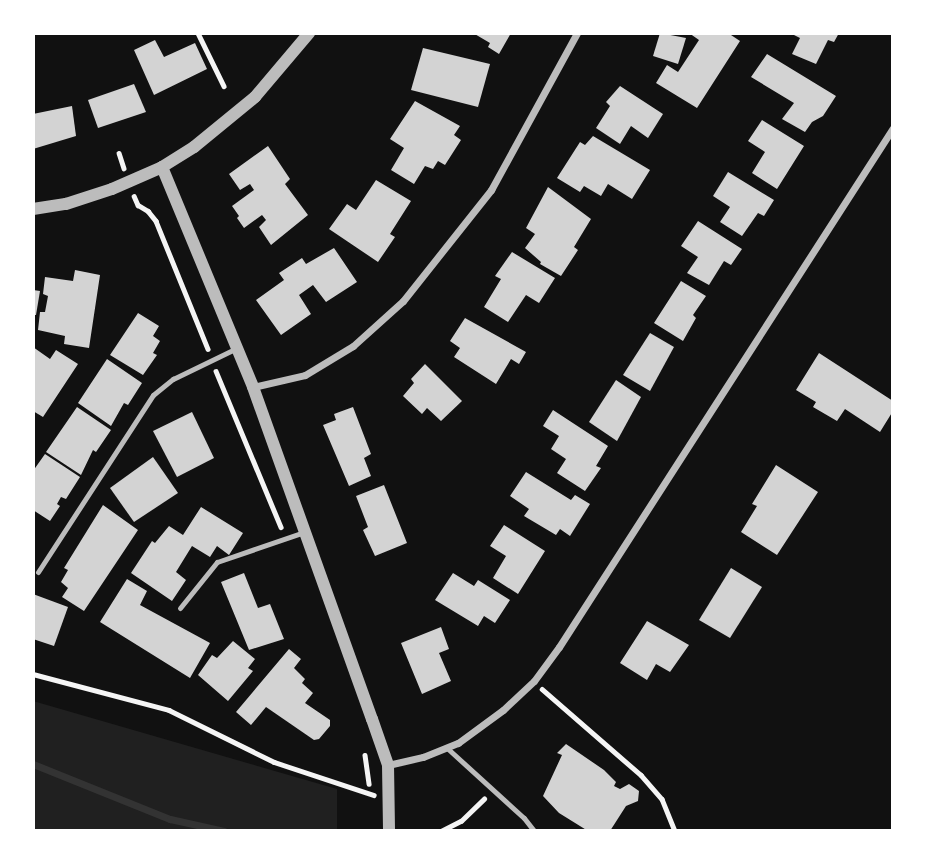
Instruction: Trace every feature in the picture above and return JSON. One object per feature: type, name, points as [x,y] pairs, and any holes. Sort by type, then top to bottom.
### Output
[{"type":"street","points":[[33,209],[66,204],[162,167],[239,114],[278,74],[309,33]]},
{"type":"street","points":[[253,387],[305,375],[353,346],[403,301],[491,190],[577,33]]},
{"type":"street","points":[[388,765],[447,748],[484,726],[534,681],[559,647],[893,128]]},
{"type":"street","points":[[162,167],[253,387],[388,765],[390,831]]},
{"type":"lane","points":[[38,572],[153,395],[173,379],[237,348]]},
{"type":"lane","points":[[180,608],[217,562],[305,532]]},
{"type":"lane","points":[[447,748],[524,817],[534,831]]},
{"type":"path","points":[[198,33],[224,86]]},
{"type":"path","points":[[119,153],[138,205],[148,211],[156,221],[286,539]]},
{"type":"path","points":[[33,674],[169,710],[274,762],[390,800]]},
{"type":"path","points":[[534,681],[641,775],[662,799],[675,831]]},
{"type":"path","points":[[365,754],[371,806]]},
{"type":"path","points":[[441,831],[467,817],[491,790]]},
{"type":"shaded area","points":[[33,701],[337,789],[337,831],[33,831]]},
{"type":"building","points":[[473,33],[511,33],[499,54],[488,47],[490,43]]},
{"type":"building","points":[[660,33],[686,38],[678,64],[653,56]]},
{"type":"building","points":[[689,33],[728,33],[740,41],[697,108],[656,83],[667,65],[678,72],[699,40]]},
{"type":"building","points":[[790,33],[839,33],[834,42],[828,40],[816,64],[792,54],[800,38]]},
{"type":"building","points":[[155,40],[164,57],[195,43],[207,69],[154,95],[134,50]]},
{"type":"building","points":[[423,48],[490,64],[478,107],[411,90]]},
{"type":"building","points":[[767,54],[836,96],[823,116],[812,122],[805,132],[782,119],[794,103],[751,77]]},
{"type":"building","points":[[134,84],[146,112],[98,128],[88,100]]},
{"type":"building","points":[[620,86],[663,114],[648,138],[631,126],[620,144],[596,128],[610,106],[606,102]]},
{"type":"building","points":[[415,101],[460,126],[454,135],[461,140],[445,165],[438,161],[433,169],[425,166],[414,184],[391,170],[404,148],[390,139]]},
{"type":"building","points":[[72,106],[76,136],[33,149],[33,114]]},
{"type":"building","points":[[762,120],[804,146],[777,189],[752,173],[765,152],[748,141]]},
{"type":"building","points":[[593,136],[650,170],[632,199],[608,184],[601,196],[584,186],[580,192],[557,178],[580,142],[585,145]]},
{"type":"building","points":[[268,146],[290,179],[285,184],[308,215],[271,245],[259,227],[266,220],[262,215],[244,228],[237,218],[239,216],[232,206],[254,190],[250,184],[240,190],[229,174]]},
{"type":"building","points":[[728,172],[774,200],[764,216],[758,213],[742,236],[720,222],[730,207],[713,196]]},
{"type":"building","points":[[376,180],[411,201],[390,234],[395,237],[378,262],[329,229],[347,204],[356,210]]},
{"type":"building","points":[[548,187],[591,219],[574,247],[578,250],[561,276],[540,264],[525,248],[535,234],[526,228]]},
{"type":"building","points":[[698,221],[742,249],[731,265],[724,261],[709,285],[687,273],[698,257],[681,246]]},
{"type":"building","points":[[334,248],[357,282],[326,302],[313,285],[299,295],[311,314],[281,335],[256,300],[284,280],[279,273],[302,258],[306,264]]},
{"type":"building","points":[[512,252],[555,278],[539,303],[526,295],[508,322],[484,307],[501,279],[495,276]]},
{"type":"building","points":[[75,270],[100,275],[89,348],[64,344],[65,336],[38,330],[40,312],[45,312],[48,296],[43,294],[45,277],[73,281]]},
{"type":"building","points":[[681,281],[706,296],[693,315],[696,318],[683,341],[654,323]]},
{"type":"building","points":[[33,290],[40,291],[36,315],[33,315]]},
{"type":"building","points":[[138,313],[159,326],[153,336],[160,341],[153,353],[157,355],[143,375],[110,355]]},
{"type":"building","points":[[465,318],[526,352],[519,364],[511,359],[496,384],[454,357],[460,348],[450,341]]},
{"type":"building","points":[[650,333],[674,347],[650,391],[623,375]]},
{"type":"building","points":[[33,347],[50,359],[56,350],[78,364],[43,417],[33,411]]},
{"type":"building","points":[[819,353],[893,401],[893,411],[880,432],[845,409],[837,421],[813,407],[816,402],[796,390]]},
{"type":"building","points":[[107,359],[142,383],[128,405],[124,403],[111,426],[78,403]]},
{"type":"building","points":[[425,364],[462,401],[441,421],[427,408],[422,414],[403,396],[414,383],[411,379]]},
{"type":"building","points":[[616,380],[641,397],[617,441],[589,422]]},
{"type":"building","points":[[77,407],[111,430],[96,452],[93,450],[81,475],[46,452]]},
{"type":"building","points":[[353,407],[371,454],[364,458],[371,476],[349,486],[323,425],[336,420],[334,414]]},
{"type":"building","points":[[553,410],[608,446],[596,466],[601,468],[585,491],[557,473],[566,459],[551,449],[559,436],[543,426]]},
{"type":"building","points":[[192,412],[214,458],[177,477],[153,431]]},
{"type":"building","points":[[45,454],[80,477],[66,499],[61,497],[57,504],[60,506],[50,521],[33,510],[33,471]]},
{"type":"building","points":[[153,457],[178,493],[134,522],[110,488]]},
{"type":"building","points":[[776,465],[818,492],[777,555],[741,532],[757,506],[752,504]]},
{"type":"building","points":[[526,472],[571,500],[575,495],[590,504],[570,536],[560,529],[556,535],[524,516],[529,509],[510,496]]},
{"type":"building","points":[[384,485],[407,543],[375,556],[363,530],[368,527],[356,496]]},
{"type":"building","points":[[103,505],[138,530],[84,611],[62,597],[68,588],[61,582],[68,570],[64,568]]},
{"type":"building","points":[[201,507],[243,533],[229,555],[217,546],[210,557],[192,546],[176,572],[186,580],[172,601],[131,573],[152,541],[155,543],[169,526],[183,535]]},
{"type":"building","points":[[504,525],[545,551],[518,594],[493,578],[506,556],[490,546]]},
{"type":"building","points":[[731,568],[762,587],[730,638],[699,620]]},
{"type":"building","points":[[244,573],[258,608],[270,604],[284,639],[249,650],[221,582]]},
{"type":"building","points":[[453,573],[474,586],[478,580],[510,600],[495,623],[484,616],[478,626],[435,600]]},
{"type":"building","points":[[127,579],[147,591],[140,605],[210,643],[190,678],[100,622]]},
{"type":"building","points":[[33,594],[68,607],[54,646],[33,639]]},
{"type":"building","points":[[647,621],[689,645],[670,672],[656,664],[647,680],[620,663]]},
{"type":"building","points":[[441,627],[449,649],[439,653],[451,681],[422,694],[401,643]]},
{"type":"building","points":[[233,641],[255,659],[248,668],[253,671],[228,701],[198,675],[212,655],[217,658]]},
{"type":"building","points":[[289,649],[301,659],[294,668],[305,679],[302,683],[313,693],[305,703],[330,720],[330,726],[319,739],[314,740],[266,707],[251,725],[236,712]]},
{"type":"building","points":[[566,744],[604,770],[616,782],[614,786],[620,789],[629,784],[639,791],[638,801],[626,806],[610,831],[588,831],[559,813],[543,796],[562,755],[557,753]]},
{"type":"waterway","points":[[33,764],[170,819],[224,831]]}]
